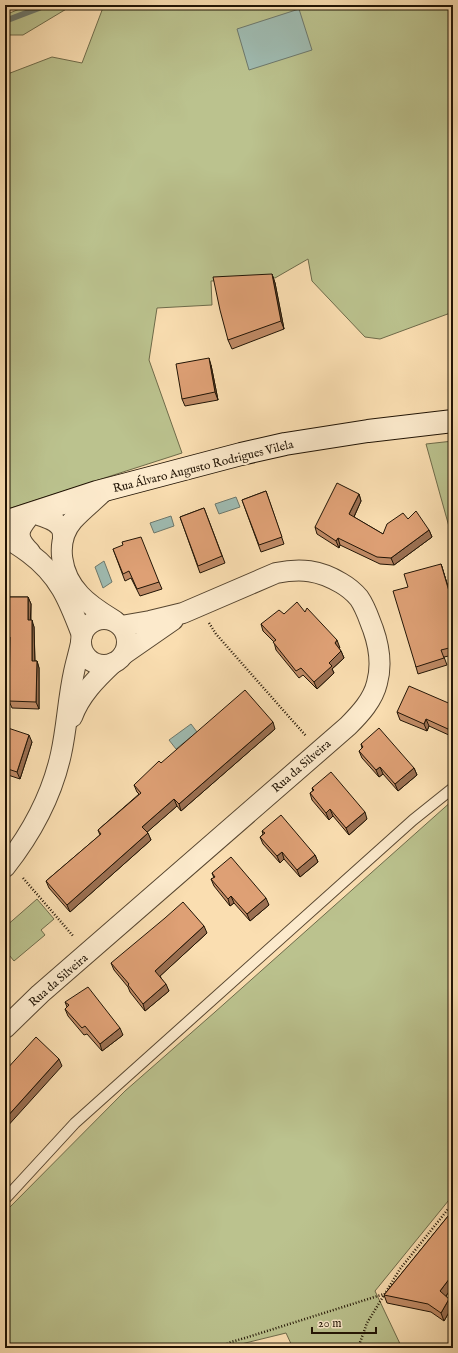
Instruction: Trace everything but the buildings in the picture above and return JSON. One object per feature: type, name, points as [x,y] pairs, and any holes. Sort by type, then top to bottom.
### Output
[{"type":"main road","name":"Rua Álvaro Augusto Rodrigues Vilela","points":[[5,522],[105,490],[241,454],[285,444],[368,431],[453,421]]},
{"type":"street","points":[[63,538],[72,520],[105,490]]},
{"type":"street","points":[[32,513],[56,523],[62,529],[63,538],[61,553],[65,572],[79,594],[91,606],[118,623],[125,632],[127,647],[119,659],[106,665],[98,664],[86,656],[83,650],[82,639],[68,600],[58,581],[22,544],[20,534],[22,524],[32,513]]},
{"type":"street","points":[[5,538],[13,541],[37,559]]},
{"type":"street","name":"Rua da Silveira","points":[[5,1028],[40,994],[361,713],[377,684],[380,667],[378,644],[367,613],[359,598],[350,588],[325,574],[309,570],[290,571],[276,574],[190,609],[150,621],[118,623],[107,619],[99,619],[92,622],[86,628],[82,639],[74,673],[66,730],[52,784],[42,810],[7,865]]},
{"type":"street","name":"Rua da Silveira","points":[[66,730],[76,706],[95,680],[119,659],[190,609]]},
{"type":"lane","points":[[5,1199],[75,1123],[407,825],[453,788]]},
{"type":"path","points":[[190,609],[216,634],[320,750]]},
{"type":"path","points":[[7,865],[88,953]]},
{"type":"path","points":[[358,1348],[367,1323],[400,1269],[453,1203]]},
{"type":"path","points":[[219,1348],[231,1342],[385,1294]]},
{"type":"green space","points":[[29,5],[73,5],[23,35],[5,35],[5,15]]},
{"type":"green space","points":[[104,5],[446,5],[453,20],[453,312],[380,339],[365,337],[312,281],[308,259],[275,278],[211,281],[212,305],[157,308],[149,360],[182,453],[5,510],[5,75],[52,57],[82,63]]},
{"type":"green space","points":[[453,441],[453,541],[426,444]]},
{"type":"green space","points":[[453,800],[453,1195],[375,1291],[402,1348],[293,1348],[286,1333],[225,1348],[5,1348],[5,1212],[125,1091]]},
{"type":"green space","points":[[37,899],[54,919],[41,930],[45,935],[14,961],[5,950],[5,927]]},
{"type":"water","points":[[299,9],[312,50],[249,70],[237,29]]},
{"type":"water","points":[[236,497],[240,507],[219,514],[215,504]]},
{"type":"water","points":[[171,516],[174,526],[154,533],[150,523]]},
{"type":"water","points":[[104,561],[112,582],[103,588],[95,567]]},
{"type":"water","points":[[191,724],[197,732],[176,749],[169,740]]},
{"type":"waterway","points":[[5,21],[39,8]]}]
